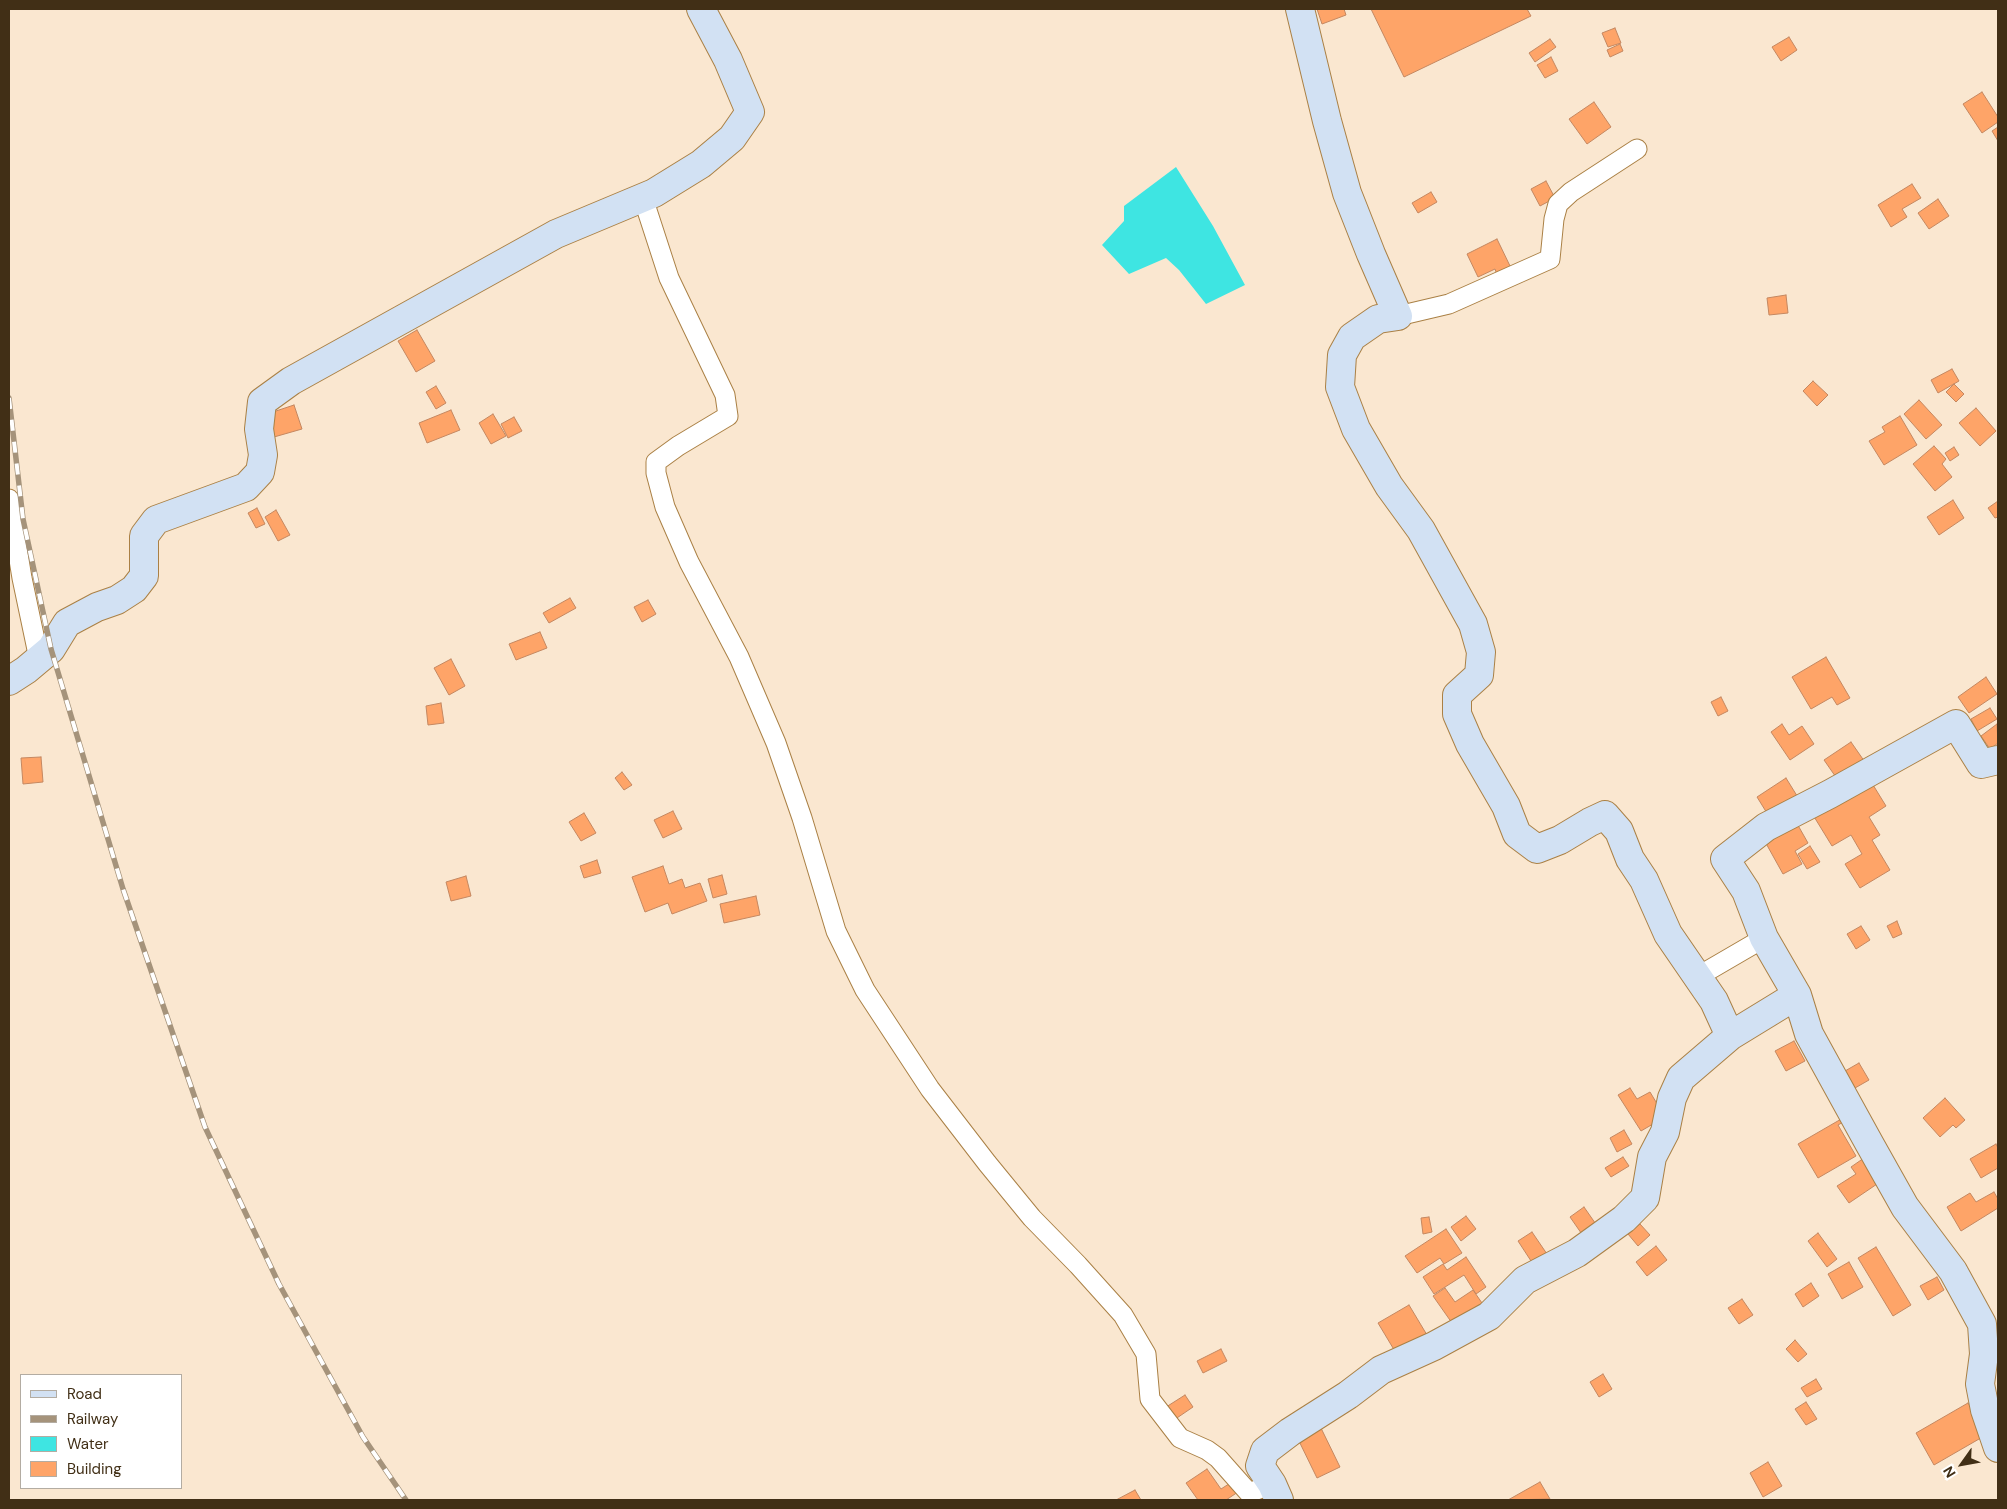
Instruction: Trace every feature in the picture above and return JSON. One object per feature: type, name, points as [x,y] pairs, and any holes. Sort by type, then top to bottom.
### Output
[{"type":"street","points":[[9,681],[51,649],[67,623],[97,607],[117,600],[134,589],[144,576],[144,536],[156,520],[246,487],[260,472],[263,455],[259,429],[262,402],[291,381],[556,234],[654,193],[707,159],[732,138],[750,112],[728,60],[701,9]]},
{"type":"street","points":[[1300,9],[1327,121],[1347,193],[1398,316]]},
{"type":"street","points":[[1637,149],[1571,192],[1558,204],[1554,219],[1550,258],[1449,304],[1378,320],[1352,337],[1342,355],[1340,387],[1356,430],[1390,486],[1421,530],[1473,624],[1481,652],[1479,675],[1457,695],[1457,714],[1470,744],[1506,806],[1517,834],[1537,849],[1560,840],[1605,815],[1619,831],[1630,859],[1644,880],[1668,934],[1714,1002],[1730,1036]]},
{"type":"street","points":[[643,198],[669,278],[725,394],[728,416],[678,446],[656,462],[656,473],[665,507],[689,562],[739,657],[776,743],[802,818],[836,931],[861,982],[930,1089],[1032,1218],[1078,1264],[1123,1315],[1146,1354],[1150,1399],[1180,1438],[1207,1450],[1218,1458],[1249,1493],[1276,1492],[1260,1466],[1265,1451],[1290,1432],[1348,1395],[1381,1370],[1434,1346],[1488,1316],[1526,1280],[1577,1252],[1624,1219],[1645,1198],[1652,1157],[1664,1132],[1672,1098],[1682,1078],[1730,1036],[1797,995]]},
{"type":"street","points":[[9,499],[22,578],[40,659]]},
{"type":"street","points":[[1998,760],[1981,764],[1956,724],[1766,827],[1725,859],[1746,891],[1764,938],[1797,995],[1809,1034],[1869,1144],[1905,1207],[1953,1271],[1982,1324],[1984,1354],[1980,1384],[1985,1410],[1998,1448]]},
{"type":"street","points":[[1697,977],[1764,938]]},
{"type":"water","points":[[1176,167],[1213,226],[1245,285],[1206,304],[1179,270],[1166,258],[1129,274],[1102,245],[1124,221],[1124,206]]},
{"type":"building","points":[[1317,9],[1344,9],[1346,15],[1322,24]]},
{"type":"building","points":[[1371,9],[1527,9],[1531,16],[1404,77]]},
{"type":"building","points":[[1615,28],[1621,43],[1608,47],[1602,33]]},
{"type":"building","points":[[1789,37],[1797,50],[1781,61],[1772,47]]},
{"type":"building","points":[[1550,39],[1556,47],[1535,62],[1529,53]]},
{"type":"building","points":[[1620,44],[1623,51],[1610,57],[1607,50]]},
{"type":"building","points":[[1551,57],[1558,71],[1545,78],[1537,65]]},
{"type":"building","points":[[1982,92],[1998,117],[1998,122],[1982,133],[1963,104]]},
{"type":"building","points":[[1594,102],[1611,127],[1587,144],[1569,119]]},
{"type":"building","points":[[1998,127],[1998,141],[1992,131]]},
{"type":"building","points":[[1546,181],[1555,198],[1540,206],[1531,189]]},
{"type":"building","points":[[1912,184],[1921,198],[1902,209],[1907,217],[1891,227],[1878,205]]},
{"type":"building","points":[[1431,192],[1437,202],[1418,213],[1412,203]]},
{"type":"building","points":[[1938,199],[1949,216],[1929,229],[1918,213]]},
{"type":"building","points":[[1497,239],[1511,268],[1497,275],[1495,269],[1478,277],[1467,254]]},
{"type":"building","points":[[1786,295],[1788,313],[1769,315],[1767,298]]},
{"type":"building","points":[[417,330],[435,361],[416,372],[398,341]]},
{"type":"building","points":[[1952,369],[1959,381],[1938,393],[1931,380]]},
{"type":"building","points":[[1813,381],[1828,395],[1817,406],[1803,391]]},
{"type":"building","points":[[1954,384],[1964,394],[1956,402],[1946,392]]},
{"type":"building","points":[[436,386],[446,403],[436,409],[426,392]]},
{"type":"building","points":[[1919,400],[1942,425],[1926,439],[1904,414]]},
{"type":"building","points":[[294,405],[302,429],[274,437],[267,414]]},
{"type":"building","points":[[1976,408],[1996,431],[1980,446],[1959,423]]},
{"type":"building","points":[[451,410],[460,430],[427,443],[419,423]]},
{"type":"building","points":[[493,414],[506,436],[491,444],[479,423]]},
{"type":"building","points":[[1900,416],[1917,445],[1884,465],[1869,441],[1885,432],[1882,427]]},
{"type":"building","points":[[514,417],[522,431],[508,438],[501,424]]},
{"type":"building","points":[[1934,446],[1946,459],[1942,464],[1952,477],[1935,491],[1913,464]]},
{"type":"building","points":[[1954,447],[1959,455],[1950,461],[1945,453]]},
{"type":"building","points":[[1953,500],[1964,518],[1939,535],[1927,517]]},
{"type":"building","points":[[1998,501],[1998,517],[1995,518],[1988,508]]},
{"type":"building","points":[[257,508],[265,524],[256,528],[248,513]]},
{"type":"building","points":[[276,510],[290,535],[278,541],[265,517]]},
{"type":"building","points":[[570,598],[576,608],[549,623],[543,613]]},
{"type":"building","points":[[648,600],[656,614],[642,622],[634,607]]},
{"type":"building","points":[[540,632],[547,648],[516,660],[509,644]]},
{"type":"building","points":[[1826,657],[1850,698],[1837,705],[1832,697],[1811,709],[1792,677]]},
{"type":"building","points":[[451,659],[465,686],[449,695],[434,668]]},
{"type":"building","points":[[1986,677],[1997,694],[1969,713],[1958,697]]},
{"type":"building","points":[[1721,697],[1728,711],[1718,716],[1711,702]]},
{"type":"building","points":[[441,703],[444,723],[428,725],[426,706]]},
{"type":"building","points":[[1990,708],[1997,719],[1977,731],[1971,719]]},
{"type":"building","points":[[1782,724],[1789,735],[1802,726],[1814,744],[1790,760],[1771,732]]},
{"type":"building","points":[[1997,724],[1998,743],[1990,749],[1981,736]]},
{"type":"building","points":[[1851,742],[1867,765],[1840,783],[1824,760]]},
{"type":"building","points":[[41,757],[43,782],[23,784],[21,758]]},
{"type":"building","points":[[622,772],[632,785],[624,790],[615,778]]},
{"type":"building","points":[[1786,778],[1799,799],[1770,818],[1757,797]]},
{"type":"building","points":[[1870,780],[1886,806],[1869,817],[1880,835],[1872,840],[1890,870],[1860,888],[1845,864],[1862,854],[1851,835],[1832,846],[1813,815]]},
{"type":"building","points":[[673,811],[682,829],[663,838],[654,820]]},
{"type":"building","points":[[584,813],[596,833],[581,841],[569,822]]},
{"type":"building","points":[[1795,820],[1808,843],[1795,851],[1802,864],[1783,874],[1763,838]]},
{"type":"building","points":[[1810,846],[1820,862],[1807,869],[1798,854]]},
{"type":"building","points":[[597,860],[601,873],[584,878],[580,866]]},
{"type":"building","points":[[663,866],[669,884],[682,879],[685,888],[700,883],[707,901],[672,914],[668,903],[645,912],[632,877]]},
{"type":"building","points":[[722,875],[727,894],[713,898],[708,879]]},
{"type":"building","points":[[466,876],[471,896],[451,901],[446,882]]},
{"type":"building","points":[[756,896],[760,915],[724,923],[720,904]]},
{"type":"building","points":[[1897,921],[1902,934],[1893,938],[1887,926]]},
{"type":"building","points":[[1861,926],[1870,940],[1856,949],[1847,934]]},
{"type":"building","points":[[1794,1041],[1805,1061],[1786,1071],[1775,1051]]},
{"type":"building","points":[[1859,1063],[1869,1080],[1848,1092],[1838,1075]]},
{"type":"building","points":[[1630,1088],[1637,1099],[1650,1092],[1665,1117],[1641,1131],[1618,1095]]},
{"type":"building","points":[[1945,1098],[1965,1120],[1956,1128],[1953,1125],[1940,1137],[1923,1118]]},
{"type":"building","points":[[1843,1118],[1845,1121],[1838,1125],[1856,1156],[1818,1178],[1798,1144]]},
{"type":"building","points":[[1624,1130],[1632,1144],[1617,1152],[1610,1138]]},
{"type":"building","points":[[1996,1144],[1998,1148],[1998,1168],[1981,1178],[1970,1159]]},
{"type":"building","points":[[1623,1157],[1629,1166],[1611,1177],[1605,1168]]},
{"type":"building","points":[[1864,1158],[1880,1182],[1849,1203],[1837,1186],[1856,1174],[1851,1167]]},
{"type":"building","points":[[1994,1192],[1998,1199],[1998,1208],[1961,1231],[1947,1207],[1970,1193],[1976,1202]]},
{"type":"building","points":[[1584,1207],[1600,1230],[1586,1240],[1570,1217]]},
{"type":"building","points":[[1466,1216],[1476,1229],[1461,1241],[1451,1227]]},
{"type":"building","points":[[1429,1217],[1432,1232],[1423,1234],[1421,1218]]},
{"type":"building","points":[[1640,1224],[1650,1235],[1638,1246],[1628,1234]]},
{"type":"building","points":[[1446,1229],[1462,1253],[1444,1264],[1440,1258],[1417,1273],[1405,1256]]},
{"type":"building","points":[[1532,1232],[1547,1254],[1533,1264],[1518,1241]]},
{"type":"building","points":[[1818,1233],[1837,1259],[1827,1267],[1808,1241]]},
{"type":"building","points":[[1656,1246],[1667,1260],[1647,1276],[1636,1262]]},
{"type":"building","points":[[1876,1247],[1911,1305],[1893,1316],[1858,1258]]},
{"type":"building","points":[[1466,1257],[1486,1287],[1476,1294],[1464,1275],[1434,1294],[1423,1277],[1443,1264],[1447,1270]]},
{"type":"building","points":[[1849,1262],[1863,1287],[1842,1299],[1828,1274]]},
{"type":"building","points":[[1937,1277],[1944,1290],[1928,1300],[1920,1286]]},
{"type":"building","points":[[1811,1283],[1819,1296],[1803,1307],[1795,1294]]},
{"type":"building","points":[[1445,1288],[1455,1302],[1473,1290],[1482,1303],[1452,1323],[1433,1296]]},
{"type":"building","points":[[1742,1299],[1753,1315],[1739,1324],[1728,1308]]},
{"type":"building","points":[[1409,1305],[1427,1335],[1396,1353],[1378,1323]]},
{"type":"building","points":[[1795,1340],[1807,1354],[1798,1362],[1786,1349]]},
{"type":"building","points":[[1221,1349],[1227,1361],[1203,1373],[1197,1361]]},
{"type":"building","points":[[1603,1374],[1612,1389],[1599,1397],[1590,1382]]},
{"type":"building","points":[[1816,1379],[1822,1389],[1807,1397],[1801,1388]]},
{"type":"building","points":[[1185,1395],[1193,1407],[1171,1422],[1163,1409]]},
{"type":"building","points":[[1806,1402],[1817,1419],[1806,1425],[1795,1409]]},
{"type":"building","points":[[1968,1403],[1986,1435],[1934,1465],[1916,1433]]},
{"type":"building","points":[[1320,1426],[1340,1467],[1317,1478],[1297,1437]]},
{"type":"building","points":[[1768,1462],[1782,1486],[1763,1497],[1750,1473]]},
{"type":"building","points":[[1207,1469],[1221,1489],[1235,1480],[1241,1490],[1226,1500],[1198,1500],[1186,1483]]},
{"type":"building","points":[[1540,1482],[1550,1499],[1508,1500]]},
{"type":"building","points":[[1135,1490],[1141,1500],[1116,1500]]},
{"type":"railway","points":[[9,398],[23,519],[51,649],[123,889],[205,1127],[279,1284],[363,1437],[406,1500]]}]
